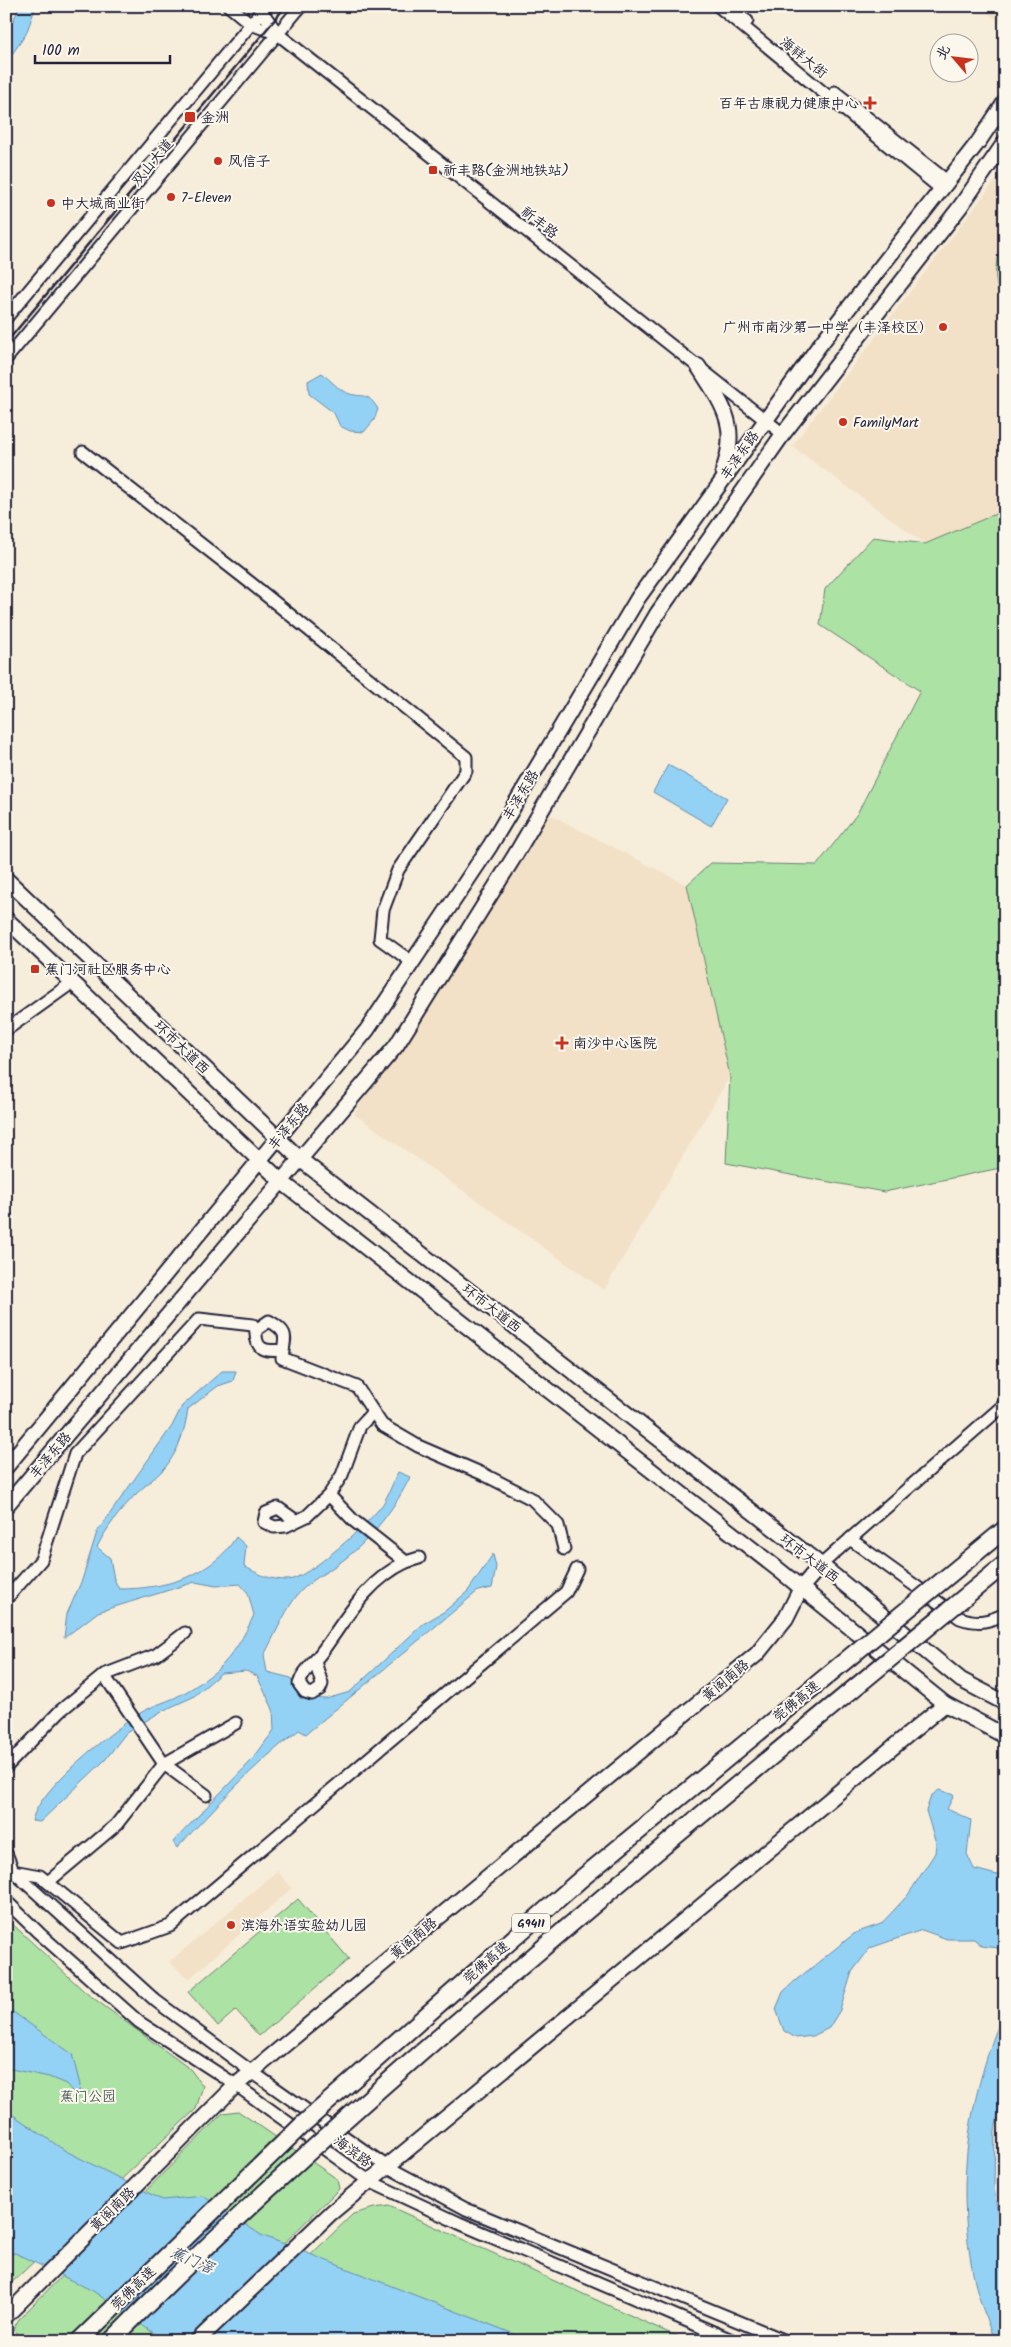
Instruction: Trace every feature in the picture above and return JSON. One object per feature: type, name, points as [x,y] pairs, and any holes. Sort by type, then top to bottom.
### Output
[{"type":"highway","name":"莞佛高速","points":[[79,2341],[303,2124],[582,1878],[1005,1530]]},
{"type":"highway","name":"莞佛高速","points":[[111,2341],[244,2212],[358,2108],[596,1901],[1005,1564]]},
{"type":"main road","name":"丰泽东路","points":[[6,1467],[367,1030],[490,846],[638,598],[764,420],[979,141],[1005,102]]},
{"type":"main road","name":"丰泽东路","points":[[6,1506],[396,1046],[514,857],[658,614],[783,434],[960,208],[1005,142]]},
{"type":"main road","points":[[698,366],[725,407],[731,434],[727,460],[718,485]]},
{"type":"main road","name":"环市大道西","points":[[6,879],[301,1160],[820,1565],[961,1680],[1005,1703]]},
{"type":"main road","name":"环市大道西","points":[[6,919],[282,1182],[801,1588],[945,1704],[1005,1736]]},
{"type":"main road","name":"黄阁南路","points":[[6,2316],[236,2085],[756,1654],[786,1618],[801,1588],[820,1565]]},
{"type":"main road","points":[[197,2341],[331,2213],[386,2166],[945,1704]]},
{"type":"street","points":[[229,6],[251,24],[278,34]]},
{"type":"street","name":"双山大道","points":[[6,359],[302,6]]},
{"type":"street","name":"海祥大街","points":[[718,6],[944,185]]},
{"type":"street","name":"海祥大街","points":[[735,6],[737,14],[944,185]]},
{"type":"street","points":[[262,7],[278,34]]},
{"type":"street","name":"双山大道","points":[[6,318],[251,24],[262,7]]},
{"type":"street","name":"祈丰路","points":[[278,34],[783,434]]},
{"type":"street","points":[[83,452],[252,584],[466,757],[466,771],[398,870],[384,910],[380,939],[412,962]]},
{"type":"street","points":[[6,1030],[73,982]]},
{"type":"street","points":[[6,1599],[41,1560],[75,1454],[199,1319],[253,1324],[256,1330],[256,1341],[260,1347],[273,1351],[283,1350]]},
{"type":"street","points":[[256,1330],[269,1321],[283,1330],[287,1339],[282,1358],[357,1387],[382,1425],[418,1446],[483,1474],[532,1499],[558,1525],[564,1549]]},
{"type":"street","points":[[820,1565],[1005,1404]]},
{"type":"street","points":[[295,1520],[307,1516],[329,1495],[342,1475],[360,1426],[374,1412]]},
{"type":"street","points":[[329,1495],[354,1521],[406,1562]]},
{"type":"street","points":[[850,1539],[960,1618],[974,1623],[988,1622],[1005,1614]]},
{"type":"street","points":[[315,1662],[358,1600],[380,1578],[406,1562],[419,1558]]},
{"type":"street","points":[[10,1868],[40,1876],[122,1943],[170,1926],[566,1592],[577,1569]]},
{"type":"street","points":[[6,1766],[60,1711],[104,1675],[156,1655],[185,1632]]},
{"type":"street","points":[[104,1675],[164,1764],[206,1795]]},
{"type":"street","points":[[48,1882],[116,1825],[164,1764],[236,1723]]},
{"type":"street","points":[[6,1852],[10,1868],[156,2000],[252,2072],[386,2166],[466,2209],[786,2341]]},
{"type":"street","name":"海滨路","points":[[6,1901],[139,2022],[236,2085],[369,2181],[459,2223],[734,2341]]},
{"type":"shaded area","points":[[976,6],[1005,6],[1005,25]]},
{"type":"shaded area","name":"广州市南沙第一中学（丰泽校区）","points":[[1005,168],[1005,510],[925,544],[792,446]]},
{"type":"shaded area","name":"南沙中心医院","points":[[549,814],[687,885],[730,1076],[604,1290],[354,1114]]},
{"type":"shaded area","name":"滨海外语实验幼儿园","points":[[277,1871],[292,1888],[189,1979],[169,1962]]},
{"type":"green space","points":[[1005,240],[1005,307],[996,282],[996,265]]},
{"type":"green space","points":[[1005,510],[1005,1167],[884,1192],[726,1163],[730,1076],[687,885],[711,863],[817,865],[857,814],[920,691],[820,625],[825,589],[873,537],[925,544]]},
{"type":"green space","points":[[298,1899],[349,1959],[259,2036],[236,2010],[218,2026],[188,1992]]},
{"type":"green space","name":"蕉门公园","points":[[6,1918],[85,1992],[190,2069],[203,2086],[196,2109],[6,2288]]},
{"type":"green space","points":[[238,2111],[337,2179],[339,2189],[185,2341],[23,2341],[13,2329],[19,2319],[223,2113]]},
{"type":"green space","points":[[389,2206],[687,2341],[221,2341],[353,2214]]},
{"type":"water","points":[[20,6],[36,6],[26,34],[6,63],[6,35]]},
{"type":"water","points":[[322,373],[344,392],[367,397],[374,403],[378,409],[374,420],[364,432],[350,431],[340,426],[334,413],[309,394],[308,381]]},
{"type":"water","points":[[668,765],[727,798],[711,826],[653,792]]},
{"type":"water","points":[[222,1371],[236,1371],[233,1381],[218,1386],[188,1409],[180,1441],[173,1456],[164,1469],[124,1507],[109,1526],[97,1547],[110,1558],[114,1579],[119,1589],[152,1586],[185,1578],[214,1562],[226,1551],[236,1537],[246,1546],[244,1566],[270,1578],[287,1580],[296,1578],[323,1561],[366,1523],[383,1504],[398,1472],[410,1477],[383,1521],[355,1550],[340,1563],[306,1586],[295,1598],[264,1655],[267,1672],[291,1678],[294,1689],[309,1698],[326,1699],[350,1692],[423,1624],[445,1611],[468,1591],[493,1554],[496,1567],[492,1588],[478,1591],[306,1734],[299,1730],[282,1743],[236,1786],[177,1848],[173,1842],[252,1760],[274,1730],[273,1709],[257,1676],[246,1671],[221,1673],[193,1697],[162,1711],[126,1733],[105,1760],[40,1822],[32,1821],[37,1808],[48,1793],[62,1777],[96,1746],[129,1720],[152,1707],[179,1696],[216,1671],[238,1645],[254,1615],[248,1593],[240,1584],[216,1586],[195,1582],[98,1612],[64,1638],[67,1614],[82,1580],[97,1532],[172,1426],[182,1406]]},
{"type":"water","points":[[939,1790],[954,1795],[947,1809],[971,1820],[967,1854],[974,1869],[997,1875],[1005,1873],[1005,1964],[998,1948],[982,1946],[974,1939],[947,1939],[922,1930],[870,1948],[852,1972],[840,2010],[829,2028],[813,2036],[796,2038],[784,2031],[776,2009],[783,1992],[855,1933],[881,1924],[908,1895],[935,1853],[936,1843],[926,1811],[931,1796]]},
{"type":"water","points":[[6,2007],[72,2054],[80,2085],[78,2098],[66,2084],[49,2077],[6,2068]]},
{"type":"water","points":[[1005,2008],[1005,2077],[995,2131],[994,2185],[1005,2279],[1005,2341],[994,2341],[972,2268],[965,2201],[966,2168],[969,2135],[975,2103],[993,2040]]},
{"type":"water","name":"蕉门滘","points":[[6,2110],[64,2150],[162,2200],[203,2196],[261,2235],[532,2341],[165,2341],[93,2291],[15,2253],[6,2255]]},
{"type":"railway","points":[[6,343],[286,6]]},
{"type":"place","name":"百年古康视力健康中心","points":[[870,103]]},
{"type":"place","name":"金洲","points":[[190,117]]},
{"type":"place","name":"风信子","points":[[218,161]]},
{"type":"place","name":"祈丰路(金洲地铁站)","points":[[433,170]]},
{"type":"place","name":"7-Eleven","points":[[171,197]]},
{"type":"place","name":"中大城商业街","points":[[51,203]]},
{"type":"place","name":"广州市南沙第一中学（丰泽校区）","points":[[943,327]]},
{"type":"place","name":"FamilyMart","points":[[843,422]]},
{"type":"place","name":"蕉门河社区服务中心","points":[[35,969]]},
{"type":"place","name":"南沙中心医院","points":[[562,1043]]},
{"type":"place","name":"滨海外语实验幼儿园","points":[[231,1925]]}]
